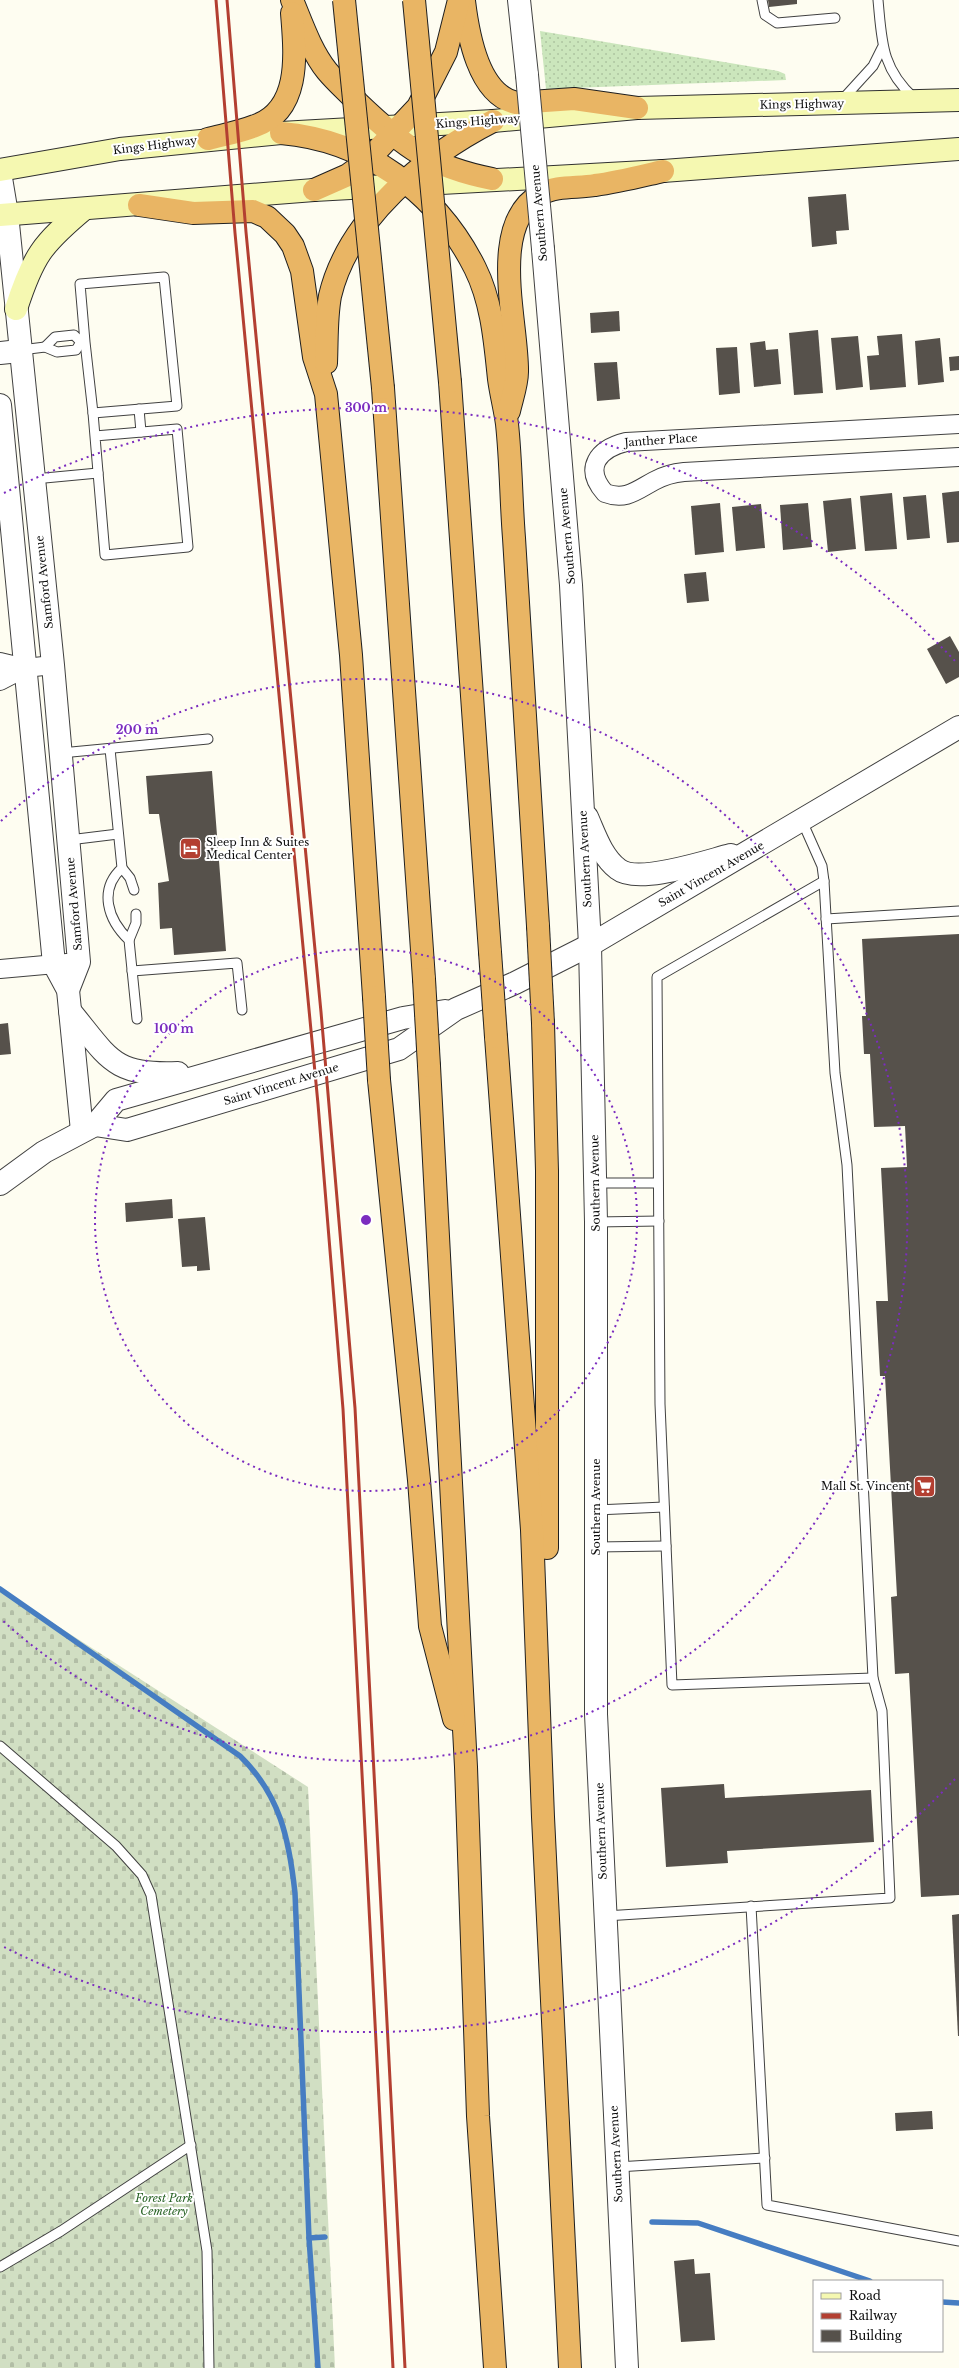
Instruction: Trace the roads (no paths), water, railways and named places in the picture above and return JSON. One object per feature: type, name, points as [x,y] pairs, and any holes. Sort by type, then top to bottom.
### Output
[{"type":"highway","points":[[291,0],[313,48],[327,71],[393,130],[430,160],[452,170],[492,179]]},
{"type":"highway","points":[[208,139],[256,126],[269,118],[285,100],[290,89],[294,60],[291,0]]},
{"type":"highway","points":[[344,0],[383,388],[424,979],[466,1767],[478,2116],[495,2368]]},
{"type":"highway","points":[[414,0],[450,382],[532,1530],[543,1817],[570,2368]]},
{"type":"highway","points":[[314,190],[348,175],[370,158],[393,130],[418,107],[439,68],[451,37],[459,0]]},
{"type":"highway","points":[[464,0],[472,50],[489,82],[508,101],[516,103],[574,99],[637,108]]},
{"type":"highway","points":[[466,1767],[430,1626],[419,1480],[379,1080],[351,655],[326,394],[326,335],[330,296],[335,280],[343,261],[373,216],[430,160],[457,140],[493,120]]},
{"type":"highway","points":[[281,133],[319,138],[370,158],[383,164],[405,183],[442,219],[469,258],[480,279],[492,320],[507,424],[543,1022],[547,1171],[548,1414],[545,1773],[543,1817]]},
{"type":"highway","points":[[507,424],[517,373],[510,285],[510,252],[512,237],[522,213],[530,202],[542,193],[556,189],[596,185],[664,171]]},
{"type":"highway","points":[[139,205],[193,213],[252,212],[266,217],[285,234],[293,246],[302,271],[314,357],[326,394]]},
{"type":"main road","name":"Kings Highway","points":[[0,171],[120,149],[208,139],[281,133],[393,130],[637,108],[959,100]]},
{"type":"main road","points":[[4,215],[405,183],[664,171],[959,149]]},
{"type":"main road","points":[[16,309],[35,258],[48,241],[84,209]]},
{"type":"street","name":"Southern Avenue","points":[[519,0],[543,249],[571,585],[590,946],[596,1222],[596,1714],[627,2368]]},
{"type":"street","name":"Samford Avenue","points":[[0,171],[16,309],[10,352],[33,480],[53,665],[69,840],[79,962],[68,990]]},
{"type":"street","name":"Samford Avenue","points":[[0,405],[24,668],[54,964],[68,990],[89,1128]]},
{"type":"street","name":"Janther Place","points":[[959,424],[626,442],[604,451],[597,461],[595,473],[597,483],[605,493],[624,496],[630,495],[663,477],[684,472],[959,457]]},
{"type":"street","points":[[0,662],[24,668],[53,665]]},
{"type":"street","points":[[0,681],[24,668]]},
{"type":"street","name":"Saint Vincent Avenue","points":[[89,1128],[127,1130],[399,1049],[456,1009],[515,983],[590,946],[959,727]]},
{"type":"street","points":[[33,757],[61,753]]},
{"type":"street","points":[[582,807],[604,854],[619,870],[626,873],[641,874],[664,871],[752,851]]},
{"type":"street","points":[[0,969],[79,962]]},
{"type":"street","name":"Saint Vincent Avenue","points":[[0,1184],[36,1157],[89,1128],[116,1100],[403,1018],[456,1009]]},
{"type":"street","points":[[70,1011],[106,1054],[125,1069],[149,1074],[215,1071]]},
{"type":"lane","points":[[762,0],[765,15],[777,23],[835,18]]},
{"type":"lane","points":[[878,0],[882,48],[894,76],[901,86],[917,100]]},
{"type":"lane","points":[[839,103],[873,66],[882,48]]},
{"type":"lane","points":[[93,413],[177,406],[164,277],[80,284],[83,342],[93,413],[105,555],[188,547],[177,429],[95,436]]},
{"type":"lane","points":[[45,347],[55,337],[74,335],[83,342]]},
{"type":"lane","points":[[10,352],[45,347],[57,352],[63,352],[76,350],[83,342]]},
{"type":"lane","points":[[139,409],[141,432]]},
{"type":"lane","points":[[33,480],[98,473]]},
{"type":"lane","points":[[61,753],[208,739]]},
{"type":"lane","points":[[110,748],[122,868],[130,878],[134,890]]},
{"type":"lane","points":[[605,1916],[890,1898],[882,1711],[874,1678],[847,1165],[835,1073],[824,881],[822,866],[802,821]]},
{"type":"lane","points":[[69,840],[118,834]]},
{"type":"lane","points":[[122,868],[113,877],[108,891],[110,914],[117,929],[129,940]]},
{"type":"lane","points":[[824,881],[657,977],[660,1404],[672,1685],[874,1678]]},
{"type":"lane","points":[[826,918],[959,911]]},
{"type":"lane","points":[[136,914],[136,923],[129,940],[137,1020]]},
{"type":"lane","points":[[132,971],[237,963],[242,1010]]},
{"type":"lane","points":[[595,1183],[658,1183]]},
{"type":"lane","points":[[596,1222],[659,1221]]},
{"type":"lane","points":[[596,1510],[664,1507]]},
{"type":"lane","points":[[596,1547],[666,1546]]},
{"type":"lane","points":[[0,1746],[116,1846],[138,1871],[146,1885],[154,1909],[207,2251],[209,2368]]},
{"type":"lane","points":[[752,1906],[767,2205],[959,2241]]},
{"type":"lane","points":[[0,2267],[61,2231],[191,2145]]},
{"type":"lane","points":[[617,2166],[765,2158]]},
{"type":"waterway","points":[[0,1589],[240,1756],[265,1786],[280,1818],[290,1854],[295,1893],[309,2238],[318,2368]]},
{"type":"waterway","points":[[652,2222],[698,2223],[867,2280]]},
{"type":"waterway","points":[[309,2238],[325,2237]]},
{"type":"waterway","points":[[943,2302],[959,2303]]},
{"type":"railway","points":[[216,0],[235,233],[318,1104],[343,1409],[393,2368]]},
{"type":"railway","points":[[227,0],[246,232],[321,1012],[355,1408],[405,2368]]},
{"type":"place","name":"Sleep Inn & Suites Medical Center","points":[[191,848]]},
{"type":"place","name":"Mall St. Vincent","points":[[925,1486]]},
{"type":"park label","name":"Forest Park Cemetery","points":[[164,2204]]}]
